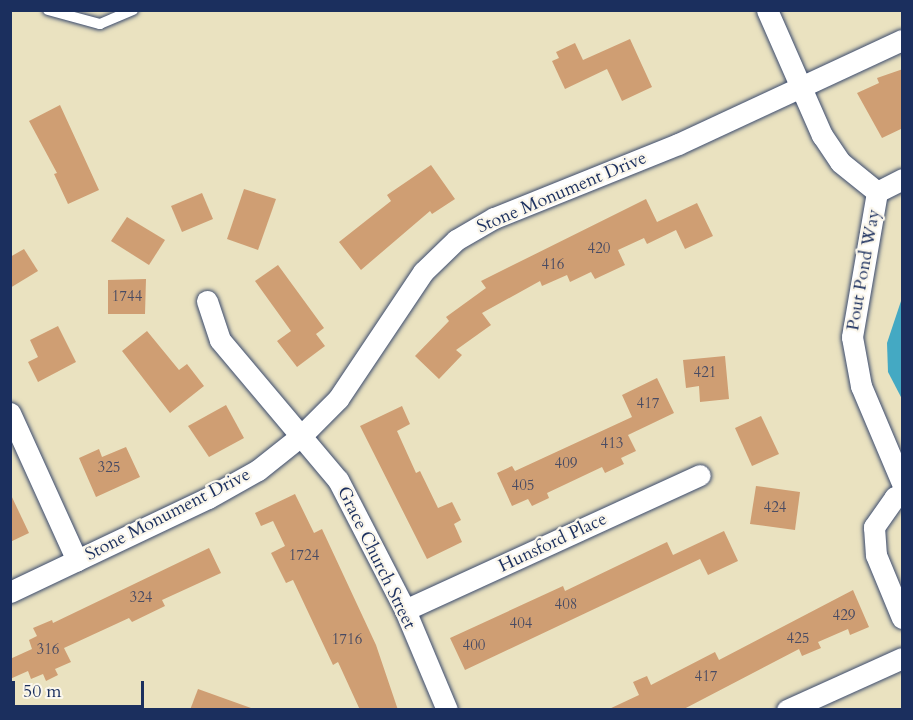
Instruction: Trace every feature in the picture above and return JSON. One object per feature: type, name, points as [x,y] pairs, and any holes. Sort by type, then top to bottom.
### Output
[{"type":"street","name":"Pout Pond Way","points":[[767,10],[803,87],[822,135],[840,162],[877,192]]},
{"type":"street","name":"Stone Monument Drive","points":[[10,592],[208,498],[258,470],[302,435],[338,399],[423,272],[456,240],[494,218],[678,144],[903,40]]},
{"type":"street","name":"Pout Pond Way","points":[[877,192],[903,179]]},
{"type":"street","name":"Pout Pond Way","points":[[877,192],[852,337],[861,386],[903,483]]},
{"type":"street","name":"Grace Church Street","points":[[207,301],[220,340],[302,435],[354,508],[405,610],[447,710]]},
{"type":"street","points":[[10,413],[77,561]]},
{"type":"street","name":"Hunsford Place","points":[[405,610],[700,475]]},
{"type":"street","points":[[903,494],[895,497],[873,527],[876,555],[903,618]]},
{"type":"street","points":[[787,710],[903,658]]},
{"type":"lane","points":[[48,10],[100,24],[132,10]]},
{"type":"water","points":[[902,298],[902,399],[888,372],[887,343]]},
{"type":"building","points":[[630,39],[652,87],[622,101],[607,69],[565,89],[552,61],[559,58],[556,52],[575,43],[583,60]]},
{"type":"building","points":[[903,69],[903,128],[882,138],[857,93],[879,83],[877,78]]},
{"type":"building","points":[[60,105],[99,190],[68,204],[54,174],[57,173],[29,121]]},
{"type":"building","points":[[431,165],[455,199],[432,214],[430,211],[361,270],[339,242],[391,201],[387,195]]},
{"type":"building","points":[[244,189],[276,199],[258,250],[227,239]]},
{"type":"building","points":[[202,193],[213,219],[182,232],[171,206]]},
{"type":"building","points":[[646,199],[657,222],[697,203],[713,236],[685,249],[676,230],[647,244],[644,238],[618,250],[625,265],[595,279],[591,272],[570,282],[567,275],[542,286],[540,281],[482,313],[491,325],[456,350],[462,355],[439,379],[415,356],[449,321],[446,317],[486,288],[481,281]]},
{"type":"building","points":[[127,217],[165,240],[149,265],[111,241]]},
{"type":"building","points":[[24,249],[38,271],[10,288],[10,257]]},
{"type":"building","points":[[278,265],[324,328],[316,334],[325,346],[297,367],[277,341],[291,331],[255,281]]},
{"type":"building","points":[[146,279],[145,314],[108,314],[108,280]]},
{"type":"building","points":[[58,326],[76,362],[38,382],[28,362],[38,357],[30,340]]},
{"type":"building","points":[[147,331],[179,370],[187,364],[204,386],[170,413],[122,351]]},
{"type":"building","points":[[725,356],[729,399],[700,402],[699,386],[686,388],[683,360]]},
{"type":"building","points":[[657,378],[674,413],[628,435],[636,451],[621,458],[624,464],[605,473],[602,467],[547,493],[549,498],[532,506],[528,499],[512,506],[497,473],[512,466],[515,471],[632,417],[622,395]]},
{"type":"building","points":[[226,405],[244,438],[209,457],[188,426]]},
{"type":"building","points":[[402,406],[410,424],[397,431],[416,473],[420,471],[438,508],[452,502],[461,520],[454,524],[462,542],[427,559],[360,426]]},
{"type":"building","points":[[761,416],[779,454],[752,466],[735,428]]},
{"type":"building","points":[[126,447],[140,477],[96,497],[79,458],[99,449],[102,457]]},
{"type":"building","points":[[756,486],[800,492],[795,530],[750,524]]},
{"type":"building","points":[[10,493],[29,533],[10,542]]},
{"type":"building","points":[[295,494],[314,533],[322,529],[376,645],[398,710],[360,710],[338,662],[333,665],[293,580],[286,583],[271,553],[285,546],[273,521],[261,526],[255,513]]},
{"type":"building","points":[[724,531],[738,561],[708,575],[700,559],[465,670],[450,638],[563,586],[565,591],[667,542],[673,555]]},
{"type":"building","points":[[209,548],[221,573],[162,600],[165,606],[132,622],[129,618],[64,648],[71,662],[55,669],[58,675],[46,681],[43,674],[31,679],[28,671],[10,679],[10,659],[32,649],[29,640],[37,636],[33,628],[52,620],[53,623]]},
{"type":"building","points":[[853,590],[869,627],[850,635],[848,629],[818,642],[821,648],[802,656],[799,649],[682,710],[607,710],[639,695],[633,682],[647,676],[651,685],[715,652],[719,660]]},
{"type":"building","points":[[198,689],[251,708],[251,710],[190,710]]}]
